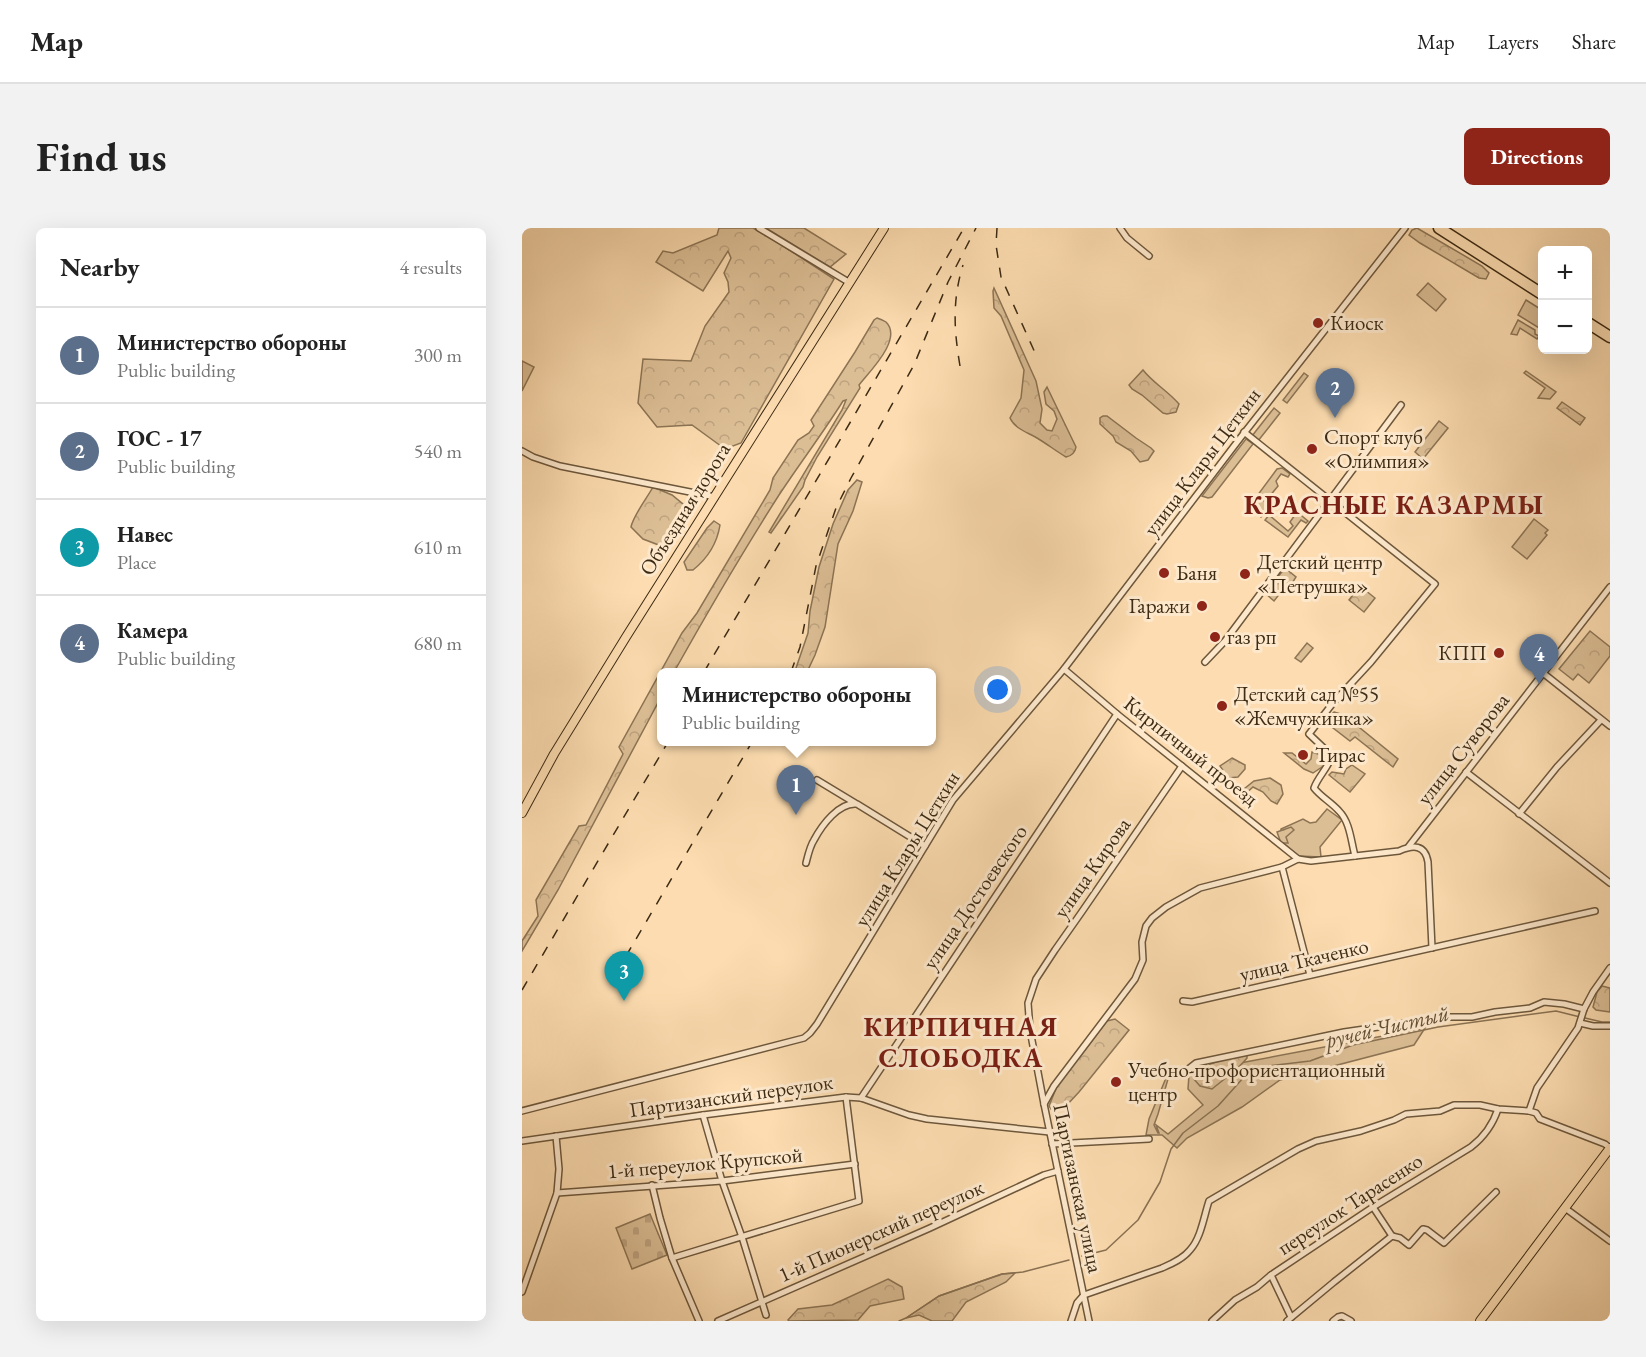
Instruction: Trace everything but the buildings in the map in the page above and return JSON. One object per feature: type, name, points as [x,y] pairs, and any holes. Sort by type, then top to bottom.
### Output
[{"type":"highway","points":[[1439,228],[1538,291]]},
{"type":"highway","points":[[1592,326],[1610,337]]},
{"type":"main road","name":"Объездная дорога","points":[[522,813],[554,754],[884,228]]},
{"type":"main road","points":[[1480,1321],[1610,1148]]},
{"type":"street","points":[[759,228],[850,284]]},
{"type":"street","points":[[1120,228],[1127,238],[1149,256]]},
{"type":"street","name":"улица Клары Цеткин","points":[[522,1111],[804,1038],[817,1024],[952,800],[1064,669],[1244,432],[1405,228]]},
{"type":"street","points":[[1205,663],[1225,641],[1401,405]]},
{"type":"street","points":[[1244,432],[1435,584],[1309,734],[1329,752],[1331,758],[1314,788],[1340,811],[1345,819],[1355,856]]},
{"type":"street","points":[[522,451],[560,466],[715,497]]},
{"type":"street","name":"улица Суворова","points":[[1409,846],[1610,587]]},
{"type":"street","name":"Кирпичный проезд","points":[[1064,669],[1298,859]]},
{"type":"street","points":[[1543,673],[1610,726]]},
{"type":"street","name":"улица Достоевского","points":[[861,1098],[1117,714]]},
{"type":"street","points":[[1520,814],[1557,767],[1601,720]]},
{"type":"street","name":"улица Кирова","points":[[1031,990],[1055,950],[1182,766]]},
{"type":"street","points":[[1466,772],[1610,883]]},
{"type":"street","points":[[817,780],[925,846]]},
{"type":"street","points":[[806,862],[813,841],[823,827],[844,805],[856,804]]},
{"type":"street","points":[[1044,1104],[1054,1086],[1135,980],[1143,960],[1142,942],[1146,926],[1166,907],[1200,888],[1282,867],[1298,859],[1311,861],[1399,851],[1409,846],[1418,847],[1427,856],[1428,862],[1432,948]]},
{"type":"street","points":[[1282,867],[1310,975]]},
{"type":"street","name":"улица Ткаченко","points":[[1183,1001],[1192,1002],[1595,911]]},
{"type":"street","points":[[1529,1110],[1537,1088],[1580,1022],[1593,992],[1610,968]]},
{"type":"street","name":"Партизанская улица","points":[[1031,990],[1028,1011],[1030,1030],[1089,1321]]},
{"type":"street","points":[[1182,1074],[1196,1063],[1344,1032],[1447,1017],[1473,1017],[1530,1008],[1544,1002],[1564,1004],[1584,1010]]},
{"type":"street","points":[[1580,1022],[1593,1026],[1610,1026]]},
{"type":"street","points":[[672,1258],[860,1201],[846,1097]]},
{"type":"street","name":"Партизанский переулок","points":[[522,1141],[846,1097],[861,1098],[927,1119],[1050,1132]]},
{"type":"street","points":[[1071,1321],[1077,1303],[1084,1295],[1162,1268],[1182,1257],[1193,1247],[1209,1200],[1316,1141],[1372,1127],[1402,1116],[1440,1111],[1454,1105],[1480,1105],[1498,1109],[1529,1110],[1536,1113],[1540,1119],[1610,1148]]},
{"type":"street","name":"переулок Тарасенко","points":[[1212,1321],[1235,1300],[1257,1287],[1270,1275],[1478,1141],[1493,1122],[1498,1109]]},
{"type":"street","points":[[703,1115],[766,1315]]},
{"type":"street","points":[[522,1292],[557,1193],[559,1169],[556,1136]]},
{"type":"street","points":[[1052,1144],[1149,1138]]},
{"type":"street","name":"1-й переулок Крупской","points":[[557,1193],[722,1181],[855,1164]]},
{"type":"street","name":"1-й Пионерский переулок","points":[[717,1321],[930,1228],[1044,1175],[1058,1171]]},
{"type":"street","points":[[652,1185],[674,1265],[699,1321]]},
{"type":"street","points":[[1373,1208],[1392,1236],[1400,1238],[1409,1245],[1423,1229],[1444,1243],[1496,1192]]},
{"type":"street","points":[[1565,1208],[1610,1241]]},
{"type":"street","points":[[1270,1275],[1289,1319],[1392,1236]]},
{"type":"street","points":[[1333,1321],[1342,1316],[1351,1321]]},
{"type":"green space","points":[[719,228],[753,228],[834,279],[741,443],[725,449],[692,425],[657,427],[638,403],[643,359],[691,361],[705,326],[729,292],[724,273],[731,258],[728,251],[703,291],[656,262],[663,251],[673,253],[717,235]]},
{"type":"green space","points":[[766,228],[804,228],[846,254],[830,267]]},
{"type":"green space","points":[[1417,228],[1482,266],[1489,273],[1486,279],[1479,278],[1409,235]]},
{"type":"green space","points":[[1428,283],[1446,299],[1436,311],[1417,295]]},
{"type":"green space","points":[[994,288],[1036,381],[1042,409],[1040,423],[1047,430],[1052,431],[1057,419],[1054,411],[1046,404],[1044,392],[1047,387],[1076,447],[1070,456],[1066,457],[1022,430],[1010,418],[1021,398],[1024,370],[1001,316],[994,308]]},
{"type":"green space","points":[[1526,300],[1538,308],[1538,327],[1518,315]]},
{"type":"green space","points":[[877,318],[886,322],[890,329],[888,346],[859,385],[860,388],[817,457],[803,487],[771,533],[769,532],[846,400],[843,401],[779,495],[676,668],[663,668],[770,490],[773,478],[798,440],[809,433],[814,426],[811,420]]},
{"type":"green space","points":[[1518,320],[1535,330],[1538,338],[1520,328],[1517,335],[1511,334]]},
{"type":"green space","points":[[522,361],[534,367],[522,391]]},
{"type":"green space","points":[[1143,370],[1179,404],[1176,412],[1163,413],[1132,389],[1129,385]]},
{"type":"green space","points":[[1526,371],[1556,392],[1550,399],[1538,398],[1545,388],[1524,373]]},
{"type":"green space","points":[[1304,373],[1308,376],[1287,403],[1283,400]]},
{"type":"green space","points":[[1562,402],[1585,418],[1580,425],[1557,408]]},
{"type":"green space","points":[[1274,408],[1280,413],[1258,441],[1252,436]]},
{"type":"green space","points":[[1107,416],[1151,448],[1154,451],[1148,460],[1140,462],[1131,451],[1116,442],[1100,424],[1100,418]]},
{"type":"green space","points":[[1439,421],[1448,428],[1423,459],[1415,452]]},
{"type":"green space","points":[[1246,439],[1253,444],[1212,497],[1202,496]]},
{"type":"green space","points":[[1282,468],[1290,474],[1288,477],[1281,474],[1276,481],[1278,486],[1269,497],[1266,495],[1263,500],[1270,506],[1261,517],[1251,510],[1254,500],[1277,469]]},
{"type":"green space","points":[[857,480],[862,482],[853,511],[838,544],[825,627],[809,668],[796,668],[808,633],[819,567],[833,524],[848,490]]},
{"type":"green space","points":[[653,487],[672,495],[689,509],[664,547],[643,539],[631,527],[637,512]]},
{"type":"green space","points":[[1297,512],[1308,521],[1306,523],[1301,520],[1288,537],[1265,520],[1269,515],[1288,531],[1293,526],[1290,522]]},
{"type":"green space","points":[[1534,519],[1548,530],[1545,533],[1547,535],[1527,559],[1512,547]]},
{"type":"green space","points":[[714,521],[720,525],[711,550],[693,570],[687,570],[684,562]]},
{"type":"green space","points":[[1285,568],[1296,577],[1291,585],[1288,583],[1274,601],[1265,593]]},
{"type":"green space","points":[[1360,586],[1375,598],[1364,612],[1349,600]]},
{"type":"green space","points":[[1590,631],[1610,647],[1610,656],[1589,683],[1578,674],[1573,680],[1559,669]]},
{"type":"green space","points":[[1307,643],[1313,648],[1301,662],[1295,658]]},
{"type":"green space","points":[[657,678],[657,704],[558,890],[522,951],[522,941],[538,916],[536,900],[579,826],[586,825],[623,754],[619,747]]},
{"type":"green space","points":[[1334,712],[1344,715],[1398,759],[1393,767],[1355,737],[1350,741],[1324,721]]},
{"type":"green space","points":[[1312,752],[1321,755],[1325,765],[1313,773],[1304,769],[1284,753],[1292,753],[1306,764],[1311,759]]},
{"type":"green space","points":[[1232,758],[1245,765],[1245,769],[1238,777],[1228,778],[1220,766]]},
{"type":"green space","points":[[1352,765],[1365,774],[1350,792],[1329,775],[1332,772],[1344,774],[1346,769]]},
{"type":"green space","points":[[1270,778],[1281,785],[1283,794],[1277,804],[1253,787],[1241,798],[1239,793],[1254,781]]},
{"type":"green space","points":[[1327,809],[1342,820],[1320,847],[1321,857],[1299,856],[1281,841],[1281,829],[1303,819],[1310,823],[1316,822]]},
{"type":"green space","points":[[1291,827],[1294,830],[1286,837],[1288,843],[1281,843],[1277,832]]},
{"type":"green space","points":[[1602,986],[1610,988],[1610,1012],[1596,1010],[1593,1007],[1597,992]]},
{"type":"green space","points":[[1115,1019],[1129,1030],[1065,1107],[1051,1109],[1049,1106],[1057,1086],[1107,1021]]},
{"type":"green space","points":[[1425,1028],[1414,1045],[1280,1080],[1242,1107],[1187,1138],[1177,1148],[1162,1135],[1146,1135],[1149,1119],[1166,1078],[1168,1079],[1154,1125],[1158,1133],[1156,1125],[1168,1134],[1203,1105],[1188,1089],[1189,1075],[1203,1070]]},
{"type":"green space","points":[[1247,1054],[1247,1058],[1239,1066],[1212,1089],[1200,1086],[1193,1078],[1195,1069]]},
{"type":"green space","points":[[650,1214],[667,1255],[632,1269],[616,1228]]},
{"type":"green space","points":[[1015,1273],[1006,1282],[966,1302],[952,1321],[932,1321],[919,1315],[906,1318],[939,1296],[1002,1274]]},
{"type":"green space","points":[[888,1279],[902,1287],[904,1299],[870,1306],[858,1320],[788,1320],[798,1309],[832,1305]]},
{"type":"waterway","name":"ручей Чистый","points":[[1082,1256],[1106,1250],[1138,1220],[1160,1182],[1171,1149],[1183,1133],[1218,1106],[1244,1077],[1268,1066],[1310,1061],[1353,1045],[1438,1027],[1556,1011],[1580,1017]]},
{"type":"waterway","name":"ручей Чистый","points":[[1585,1018],[1610,1022]]},
{"type":"waterway","name":"ручей Чистый","points":[[899,1321],[939,1296],[1002,1274],[1023,1272],[1069,1260]]},
{"type":"railway","points":[[706,668],[964,228]]},
{"type":"railway","points":[[792,668],[800,647],[816,566],[836,508],[914,365],[948,282],[976,228]]},
{"type":"railway","points":[[997,228],[996,245],[1001,277],[1036,355]]},
{"type":"railway","points":[[960,366],[955,316],[959,278],[963,265]]},
{"type":"railway","points":[[522,990],[666,746]]},
{"type":"railway","points":[[626,956],[750,746]]},
{"type":"place","name":"Киоск","points":[[1318,323]]},
{"type":"place","name":"ГОС - 17","points":[[1335,418]]},
{"type":"place","name":"Спорт клуб «Олимпия»","points":[[1312,449]]},
{"type":"place","name":"Баня","points":[[1164,573]]},
{"type":"place","name":"Детский центр «Петрушка»","points":[[1245,574]]},
{"type":"place","name":"Гаражи","points":[[1202,606]]},
{"type":"place","name":"газ рп","points":[[1215,637]]},
{"type":"place","name":"КПП","points":[[1499,653]]},
{"type":"place","name":"Камера","points":[[1539,684]]},
{"type":"place","name":"Детский сад №55 «Жемчужинка»","points":[[1222,706]]},
{"type":"place","name":"Тирас","points":[[1303,755]]},
{"type":"place","name":"Министерство обороны","points":[[796,815]]},
{"type":"place","name":"Навес","points":[[624,1001]]},
{"type":"place","name":"Учебно-профориентационный центр","points":[[1116,1082]]},
{"type":"district","name":"КРАСНЫЕ КАЗАРМЫ","points":[[1394,505]]},
{"type":"district","name":"КИРПИЧНАЯ СЛОБОДКА","points":[[961,1042]]}]
